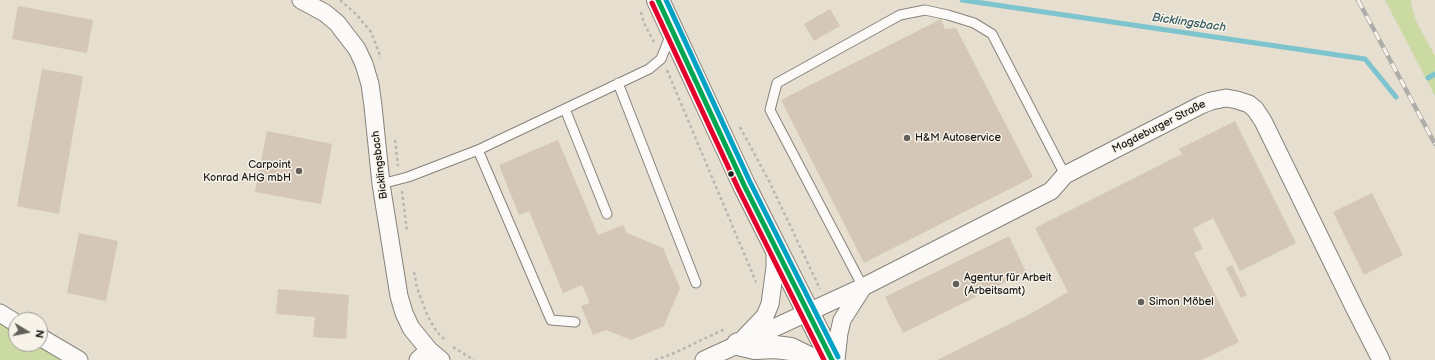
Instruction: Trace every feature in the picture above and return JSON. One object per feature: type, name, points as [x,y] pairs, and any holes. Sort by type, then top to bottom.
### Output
[{"type":"main road","points":[[649,3],[672,29],[775,248],[817,307],[832,360]]},
{"type":"main road","points":[[733,336],[755,348],[775,347],[791,349],[813,360]]},
{"type":"street","name":"Bicklingsbach","points":[[301,0],[325,13],[337,23],[357,49],[364,64],[370,84],[381,184],[399,296],[404,313],[411,328],[429,357]]},
{"type":"street","name":"Magdeburger Straße","points":[[704,360],[733,336],[817,307],[862,287],[1051,191],[1065,175],[1211,101],[1221,98],[1242,101],[1249,104],[1255,109],[1263,121],[1381,360]]},
{"type":"street","points":[[733,336],[765,316],[770,304],[775,267],[775,248]]},
{"type":"street","points":[[836,360],[842,320],[862,287]]},
{"type":"street","points":[[48,343],[79,360]]},
{"type":"lane","points":[[862,287],[770,110],[777,83],[900,15],[926,10],[948,15],[974,24],[992,34],[1065,175]]},
{"type":"lane","points":[[381,184],[405,178],[478,150],[649,69],[661,59],[672,29]]},
{"type":"lane","points":[[618,83],[696,283]]},
{"type":"lane","points":[[565,109],[606,214]]},
{"type":"lane","points":[[478,150],[551,320],[575,322]]},
{"type":"path","points":[[649,3],[644,23],[677,92],[758,287]]},
{"type":"path","points":[[737,122],[770,183],[817,307]]},
{"type":"path","points":[[655,360],[733,336]]},
{"type":"green space","points":[[1385,0],[1411,0],[1416,21],[1435,56],[1435,96]]},
{"type":"green space","points":[[0,323],[8,328],[8,352],[48,352],[61,360],[0,360]]},
{"type":"building","points":[[18,6],[93,20],[87,53],[12,39]]},
{"type":"building","points":[[830,9],[840,26],[814,41],[804,24]]},
{"type":"building","name":"H&M Autoservice","points":[[941,19],[945,29],[956,28],[1033,177],[864,263],[781,100]]},
{"type":"building","points":[[42,69],[83,76],[59,214],[17,206]]},
{"type":"building","points":[[1235,121],[1296,243],[1240,271],[1213,218],[1193,229],[1203,249],[1194,253],[1239,342],[1202,360],[937,360],[1030,314],[1068,292],[1035,228],[1182,154],[1179,149]]},
{"type":"building","points":[[267,131],[332,144],[321,204],[255,192]]},
{"type":"building","points":[[558,140],[598,235],[623,225],[627,233],[663,248],[680,288],[664,326],[631,340],[606,330],[593,335],[581,306],[590,303],[582,285],[563,293],[529,211],[519,215],[499,165]]},
{"type":"building","points":[[1372,193],[1403,255],[1364,275],[1333,212]]},
{"type":"building","points":[[79,233],[118,241],[106,301],[67,293]]},
{"type":"building","name":"Agentur für Arbeit (Arbeitsamt)","points":[[1009,236],[1026,272],[903,333],[885,297]]},
{"type":"building","points":[[1232,265],[1247,295],[1241,298],[1226,268]]},
{"type":"building","points":[[278,289],[349,295],[346,339],[313,337],[315,317],[276,314]]},
{"type":"waterway","name":"Bicklingsbach","points":[[962,0],[1365,59],[1396,97]]},
{"type":"waterway","name":"Bicklingsbach","points":[[1428,78],[1435,74]]},
{"type":"railway","points":[[1358,0],[1435,144]]},
{"type":"transit line","points":[[658,0],[744,185],[832,360]]},
{"type":"transit line","points":[[666,0],[750,182],[838,357]]},
{"type":"transit line","points":[[652,3],[738,188],[824,360]]},
{"type":"place","name":"H&M Autoservice","points":[[907,138]]},
{"type":"place","name":"Carpoint Konrad AHG mbH","points":[[299,171]]},
{"type":"place","name":"Agentur für Arbeit (Arbeitsamt)","points":[[956,284]]},
{"type":"place","name":"Simon Möbel","points":[[1141,302]]}]
